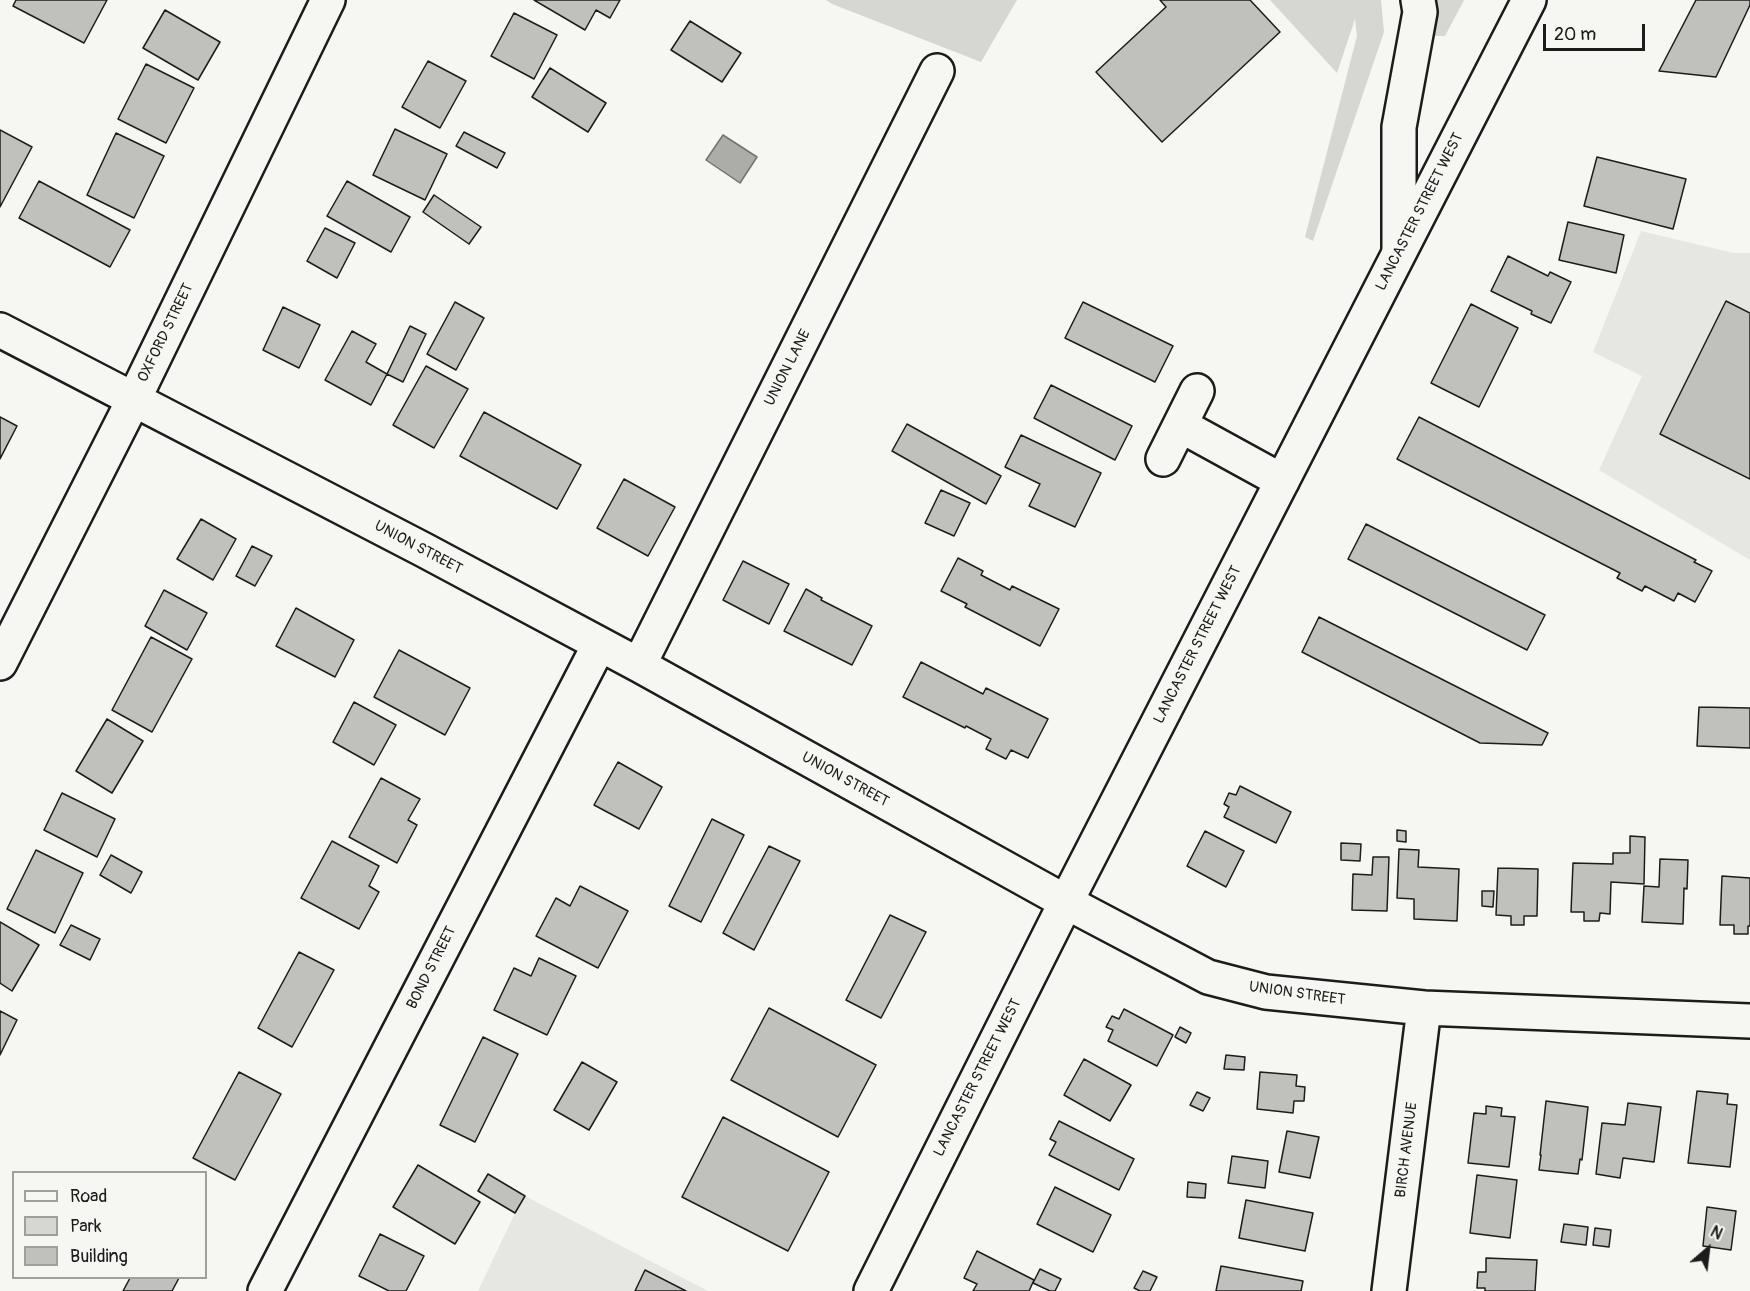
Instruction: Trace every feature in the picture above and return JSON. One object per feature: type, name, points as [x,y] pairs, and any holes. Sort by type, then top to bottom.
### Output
[{"type":"main road","name":"OXFORD STREET","points":[[0,663],[134,399],[327,0]]},
{"type":"main road","points":[[1399,251],[1399,127],[1420,12],[1418,0]]},
{"type":"main road","name":"LANCASTER STREET WEST","points":[[871,1291],[1066,902],[1529,0]]},
{"type":"main road","name":"UNION LANE","points":[[639,665],[937,71]]},
{"type":"main road","name":"UNION STREET","points":[[0,330],[424,550],[639,665],[1066,902],[1208,977],[1266,992],[1424,1008],[1750,1021]]},
{"type":"main road","points":[[1163,459],[1197,391]]},
{"type":"main road","points":[[1180,425],[1282,481]]},
{"type":"main road","name":"BOND STREET","points":[[265,1291],[599,645]]},
{"type":"main road","name":"BIRCH AVENUE","points":[[1389,1291],[1424,1008]]},
{"type":"shaded area","points":[[723,135],[757,157],[740,183],[706,160]]},
{"type":"shaded area","points":[[1641,231],[1733,253],[1750,253],[1750,560],[1599,470],[1642,376],[1593,352]]},
{"type":"shaded area","points":[[525,1196],[708,1291],[478,1291]]},
{"type":"green space","points":[[826,0],[1017,0],[981,62]]},
{"type":"green space","points":[[1270,0],[1381,0],[1384,32],[1313,241],[1305,237],[1357,36],[1355,19],[1337,73]]},
{"type":"green space","points":[[1432,0],[1464,0],[1445,36],[1430,36]]},
{"type":"building","points":[[16,0],[107,0],[84,43],[13,6]]},
{"type":"building","points":[[534,0],[620,0],[610,18],[596,10],[585,30]]},
{"type":"building","points":[[1160,0],[1250,0],[1280,32],[1162,142],[1096,72],[1166,7]]},
{"type":"building","points":[[1696,0],[1750,0],[1750,5],[1716,77],[1659,71]]},
{"type":"building","points":[[165,10],[220,42],[198,80],[143,48]]},
{"type":"building","points":[[514,13],[557,35],[534,79],[491,56]]},
{"type":"building","points":[[690,21],[741,53],[722,82],[671,50]]},
{"type":"building","points":[[428,61],[466,81],[440,128],[402,107]]},
{"type":"building","points":[[146,64],[194,88],[166,143],[118,119]]},
{"type":"building","points":[[550,68],[606,103],[588,132],[532,97]]},
{"type":"building","points":[[395,129],[447,154],[425,200],[373,175]]},
{"type":"building","points":[[0,130],[32,147],[0,207]]},
{"type":"building","points":[[464,132],[505,153],[497,168],[456,146]]},
{"type":"building","points":[[116,133],[164,156],[134,218],[87,195]]},
{"type":"building","points":[[1597,157],[1686,179],[1673,229],[1584,206]]},
{"type":"building","points":[[39,181],[130,230],[110,267],[19,218]]},
{"type":"building","points":[[347,181],[410,217],[391,252],[327,216]]},
{"type":"building","points":[[434,195],[481,227],[469,244],[423,212]]},
{"type":"building","points":[[1568,222],[1624,235],[1616,273],[1559,260]]},
{"type":"building","points":[[325,228],[355,243],[337,278],[307,261]]},
{"type":"building","points":[[1508,256],[1548,276],[1550,272],[1571,282],[1551,323],[1491,291]]},
{"type":"building","points":[[1726,301],[1750,313],[1750,479],[1660,434]]},
{"type":"building","points":[[455,302],[484,318],[456,370],[427,354]]},
{"type":"building","points":[[1083,302],[1173,346],[1155,382],[1065,338]]},
{"type":"building","points":[[1471,304],[1518,328],[1479,407],[1431,383]]},
{"type":"building","points":[[283,307],[320,325],[299,368],[263,350]]},
{"type":"building","points":[[410,326],[426,334],[403,382],[387,374]]},
{"type":"building","points":[[352,331],[376,344],[366,362],[387,374],[371,405],[325,380]]},
{"type":"building","points":[[426,366],[468,389],[434,448],[393,425]]},
{"type":"building","points":[[1051,385],[1132,426],[1115,460],[1034,418]]},
{"type":"building","points":[[484,412],[581,465],[557,509],[460,456]]},
{"type":"building","points":[[0,417],[17,426],[0,459]]},
{"type":"building","points":[[1419,417],[1696,560],[1694,562],[1712,571],[1695,602],[1678,593],[1674,601],[1645,586],[1642,591],[1617,578],[1620,573],[1397,459]]},
{"type":"building","points":[[907,424],[1001,476],[986,504],[892,451]]},
{"type":"building","points":[[1021,435],[1101,473],[1075,527],[1029,506],[1040,484],[1005,467]]},
{"type":"building","points":[[624,479],[675,507],[648,556],[597,528]]},
{"type":"building","points":[[941,490],[970,503],[954,536],[925,523]]},
{"type":"building","points":[[201,519],[236,539],[213,580],[177,559]]},
{"type":"building","points":[[1366,524],[1545,615],[1527,650],[1348,559]]},
{"type":"building","points":[[252,546],[272,556],[255,586],[236,576]]},
{"type":"building","points":[[958,558],[983,571],[981,575],[1010,590],[1012,586],[1059,609],[1040,646],[965,607],[967,604],[941,591]]},
{"type":"building","points":[[743,561],[789,584],[769,624],[723,600]]},
{"type":"building","points":[[806,589],[822,598],[821,600],[872,626],[852,665],[784,631]]},
{"type":"building","points":[[164,590],[207,613],[187,650],[145,626]]},
{"type":"building","points":[[296,608],[354,640],[335,677],[276,646]]},
{"type":"building","points":[[1319,617],[1548,733],[1542,745],[1480,743],[1302,652]]},
{"type":"building","points":[[151,637],[192,659],[152,732],[112,710]]},
{"type":"building","points":[[399,650],[470,688],[445,735],[374,697]]},
{"type":"building","points":[[921,662],[983,694],[986,688],[1048,719],[1028,758],[1011,750],[1006,759],[986,749],[991,739],[903,697]]},
{"type":"building","points":[[354,702],[396,725],[374,765],[333,742]]},
{"type":"building","points":[[1699,707],[1750,708],[1750,748],[1697,746]]},
{"type":"building","points":[[107,719],[143,741],[112,793],[76,771]]},
{"type":"building","points":[[618,762],[662,787],[639,829],[594,805]]},
{"type":"building","points":[[381,778],[420,799],[408,820],[417,825],[397,863],[349,837]]},
{"type":"building","points":[[1240,786],[1291,812],[1276,843],[1224,817],[1229,807],[1224,804],[1229,793],[1236,795]]},
{"type":"building","points":[[62,793],[115,819],[97,857],[44,830]]},
{"type":"building","points":[[712,819],[744,835],[701,922],[669,906]]},
{"type":"building","points":[[1397,830],[1406,831],[1406,842],[1397,841]]},
{"type":"building","points":[[1205,831],[1244,851],[1226,887],[1187,866]]},
{"type":"building","points":[[1630,836],[1645,837],[1644,884],[1611,882],[1610,914],[1600,913],[1599,921],[1584,921],[1584,912],[1571,912],[1573,863],[1613,864],[1613,853],[1630,853]]},
{"type":"building","points":[[332,841],[379,866],[369,886],[379,892],[359,929],[301,898]]},
{"type":"building","points":[[1341,843],[1361,844],[1360,861],[1341,860]]},
{"type":"building","points":[[769,846],[800,861],[754,950],[723,933]]},
{"type":"building","points":[[1399,849],[1419,850],[1418,867],[1459,869],[1457,921],[1414,919],[1414,899],[1397,898]]},
{"type":"building","points":[[36,850],[83,873],[55,933],[7,909]]},
{"type":"building","points":[[111,855],[142,872],[131,893],[100,875]]},
{"type":"building","points":[[1373,857],[1389,857],[1387,911],[1352,910],[1353,874],[1372,875]]},
{"type":"building","points":[[1660,859],[1688,860],[1687,889],[1684,888],[1683,924],[1642,922],[1644,886],[1659,887]]},
{"type":"building","points":[[1498,868],[1538,869],[1537,916],[1524,916],[1524,925],[1511,925],[1511,916],[1496,915]]},
{"type":"building","points":[[1722,876],[1750,878],[1748,934],[1734,934],[1734,925],[1720,925]]},
{"type":"building","points":[[580,886],[628,911],[598,968],[536,936],[556,898],[570,906]]},
{"type":"building","points":[[1482,891],[1494,891],[1493,907],[1482,906]]},
{"type":"building","points":[[890,915],[926,932],[881,1018],[846,1000]]},
{"type":"building","points":[[0,922],[39,945],[12,991],[0,983]]},
{"type":"building","points":[[71,925],[100,939],[90,960],[60,945]]},
{"type":"building","points":[[299,952],[334,970],[292,1047],[258,1028]]},
{"type":"building","points":[[539,958],[576,976],[547,1035],[494,1010],[514,968],[531,976]]},
{"type":"building","points":[[769,1008],[876,1065],[838,1137],[731,1080]]},
{"type":"building","points":[[1124,1009],[1173,1035],[1157,1066],[1108,1041],[1113,1030],[1106,1027],[1112,1016],[1119,1019]]},
{"type":"building","points":[[0,1011],[17,1020],[0,1055]]},
{"type":"building","points":[[1180,1027],[1191,1033],[1186,1043],[1175,1037]]},
{"type":"building","points":[[483,1037],[518,1054],[475,1142],[440,1125]]},
{"type":"building","points":[[1226,1055],[1245,1057],[1244,1070],[1224,1069]]},
{"type":"building","points":[[1084,1059],[1131,1085],[1110,1121],[1064,1095]]},
{"type":"building","points":[[582,1062],[617,1082],[589,1130],[554,1110]]},
{"type":"building","points":[[239,1072],[281,1094],[235,1180],[193,1158]]},
{"type":"building","points":[[1260,1072],[1297,1075],[1296,1086],[1305,1087],[1304,1101],[1294,1101],[1293,1113],[1257,1109]]},
{"type":"building","points":[[1697,1091],[1728,1094],[1727,1104],[1737,1105],[1730,1167],[1688,1163]]},
{"type":"building","points":[[1197,1092],[1210,1098],[1203,1111],[1190,1105]]},
{"type":"building","points":[[1546,1101],[1588,1107],[1582,1160],[1580,1159],[1578,1174],[1539,1170]]},
{"type":"building","points":[[1628,1103],[1661,1107],[1654,1162],[1623,1158],[1620,1178],[1596,1174],[1602,1123],[1625,1125]]},
{"type":"building","points":[[1486,1106],[1502,1108],[1501,1116],[1515,1117],[1509,1167],[1468,1163],[1474,1113],[1486,1114]]},
{"type":"building","points":[[723,1117],[829,1172],[788,1251],[682,1197]]},
{"type":"building","points":[[1059,1121],[1134,1159],[1119,1190],[1049,1155],[1056,1142],[1050,1139]]},
{"type":"building","points":[[1287,1131],[1319,1137],[1310,1178],[1279,1172]]},
{"type":"building","points":[[1232,1156],[1268,1161],[1265,1188],[1228,1183]]},
{"type":"building","points":[[418,1165],[480,1202],[455,1244],[393,1207]]},
{"type":"building","points":[[488,1174],[525,1196],[515,1213],[478,1191]]},
{"type":"building","points":[[1477,1175],[1517,1180],[1510,1238],[1470,1233]]},
{"type":"building","points":[[1188,1182],[1206,1184],[1205,1198],[1187,1197]]},
{"type":"building","points":[[1055,1187],[1111,1215],[1093,1252],[1037,1224]]},
{"type":"building","points":[[1246,1200],[1313,1213],[1305,1251],[1239,1238]]},
{"type":"building","points":[[1707,1207],[1736,1211],[1731,1250],[1703,1246]]},
{"type":"building","points":[[1564,1224],[1588,1227],[1586,1245],[1561,1242]]},
{"type":"building","points":[[1595,1228],[1611,1230],[1609,1247],[1593,1245]]},
{"type":"building","points":[[380,1234],[424,1256],[406,1291],[389,1291],[359,1276]]},
{"type":"building","points":[[977,1251],[1034,1280],[1029,1291],[973,1291],[977,1284],[964,1278]]},
{"type":"building","points":[[1486,1258],[1537,1260],[1535,1291],[1485,1291],[1485,1288],[1477,1288],[1478,1272],[1486,1272]]},
{"type":"building","points":[[1221,1266],[1303,1281],[1301,1291],[1216,1291]]},
{"type":"building","points":[[1040,1269],[1061,1279],[1055,1291],[1033,1283]]},
{"type":"building","points":[[645,1270],[686,1291],[635,1291]]},
{"type":"building","points":[[1143,1271],[1157,1277],[1150,1291],[1140,1291],[1134,1288]]},
{"type":"building","points":[[129,1279],[178,1279],[172,1291],[123,1291]]}]
